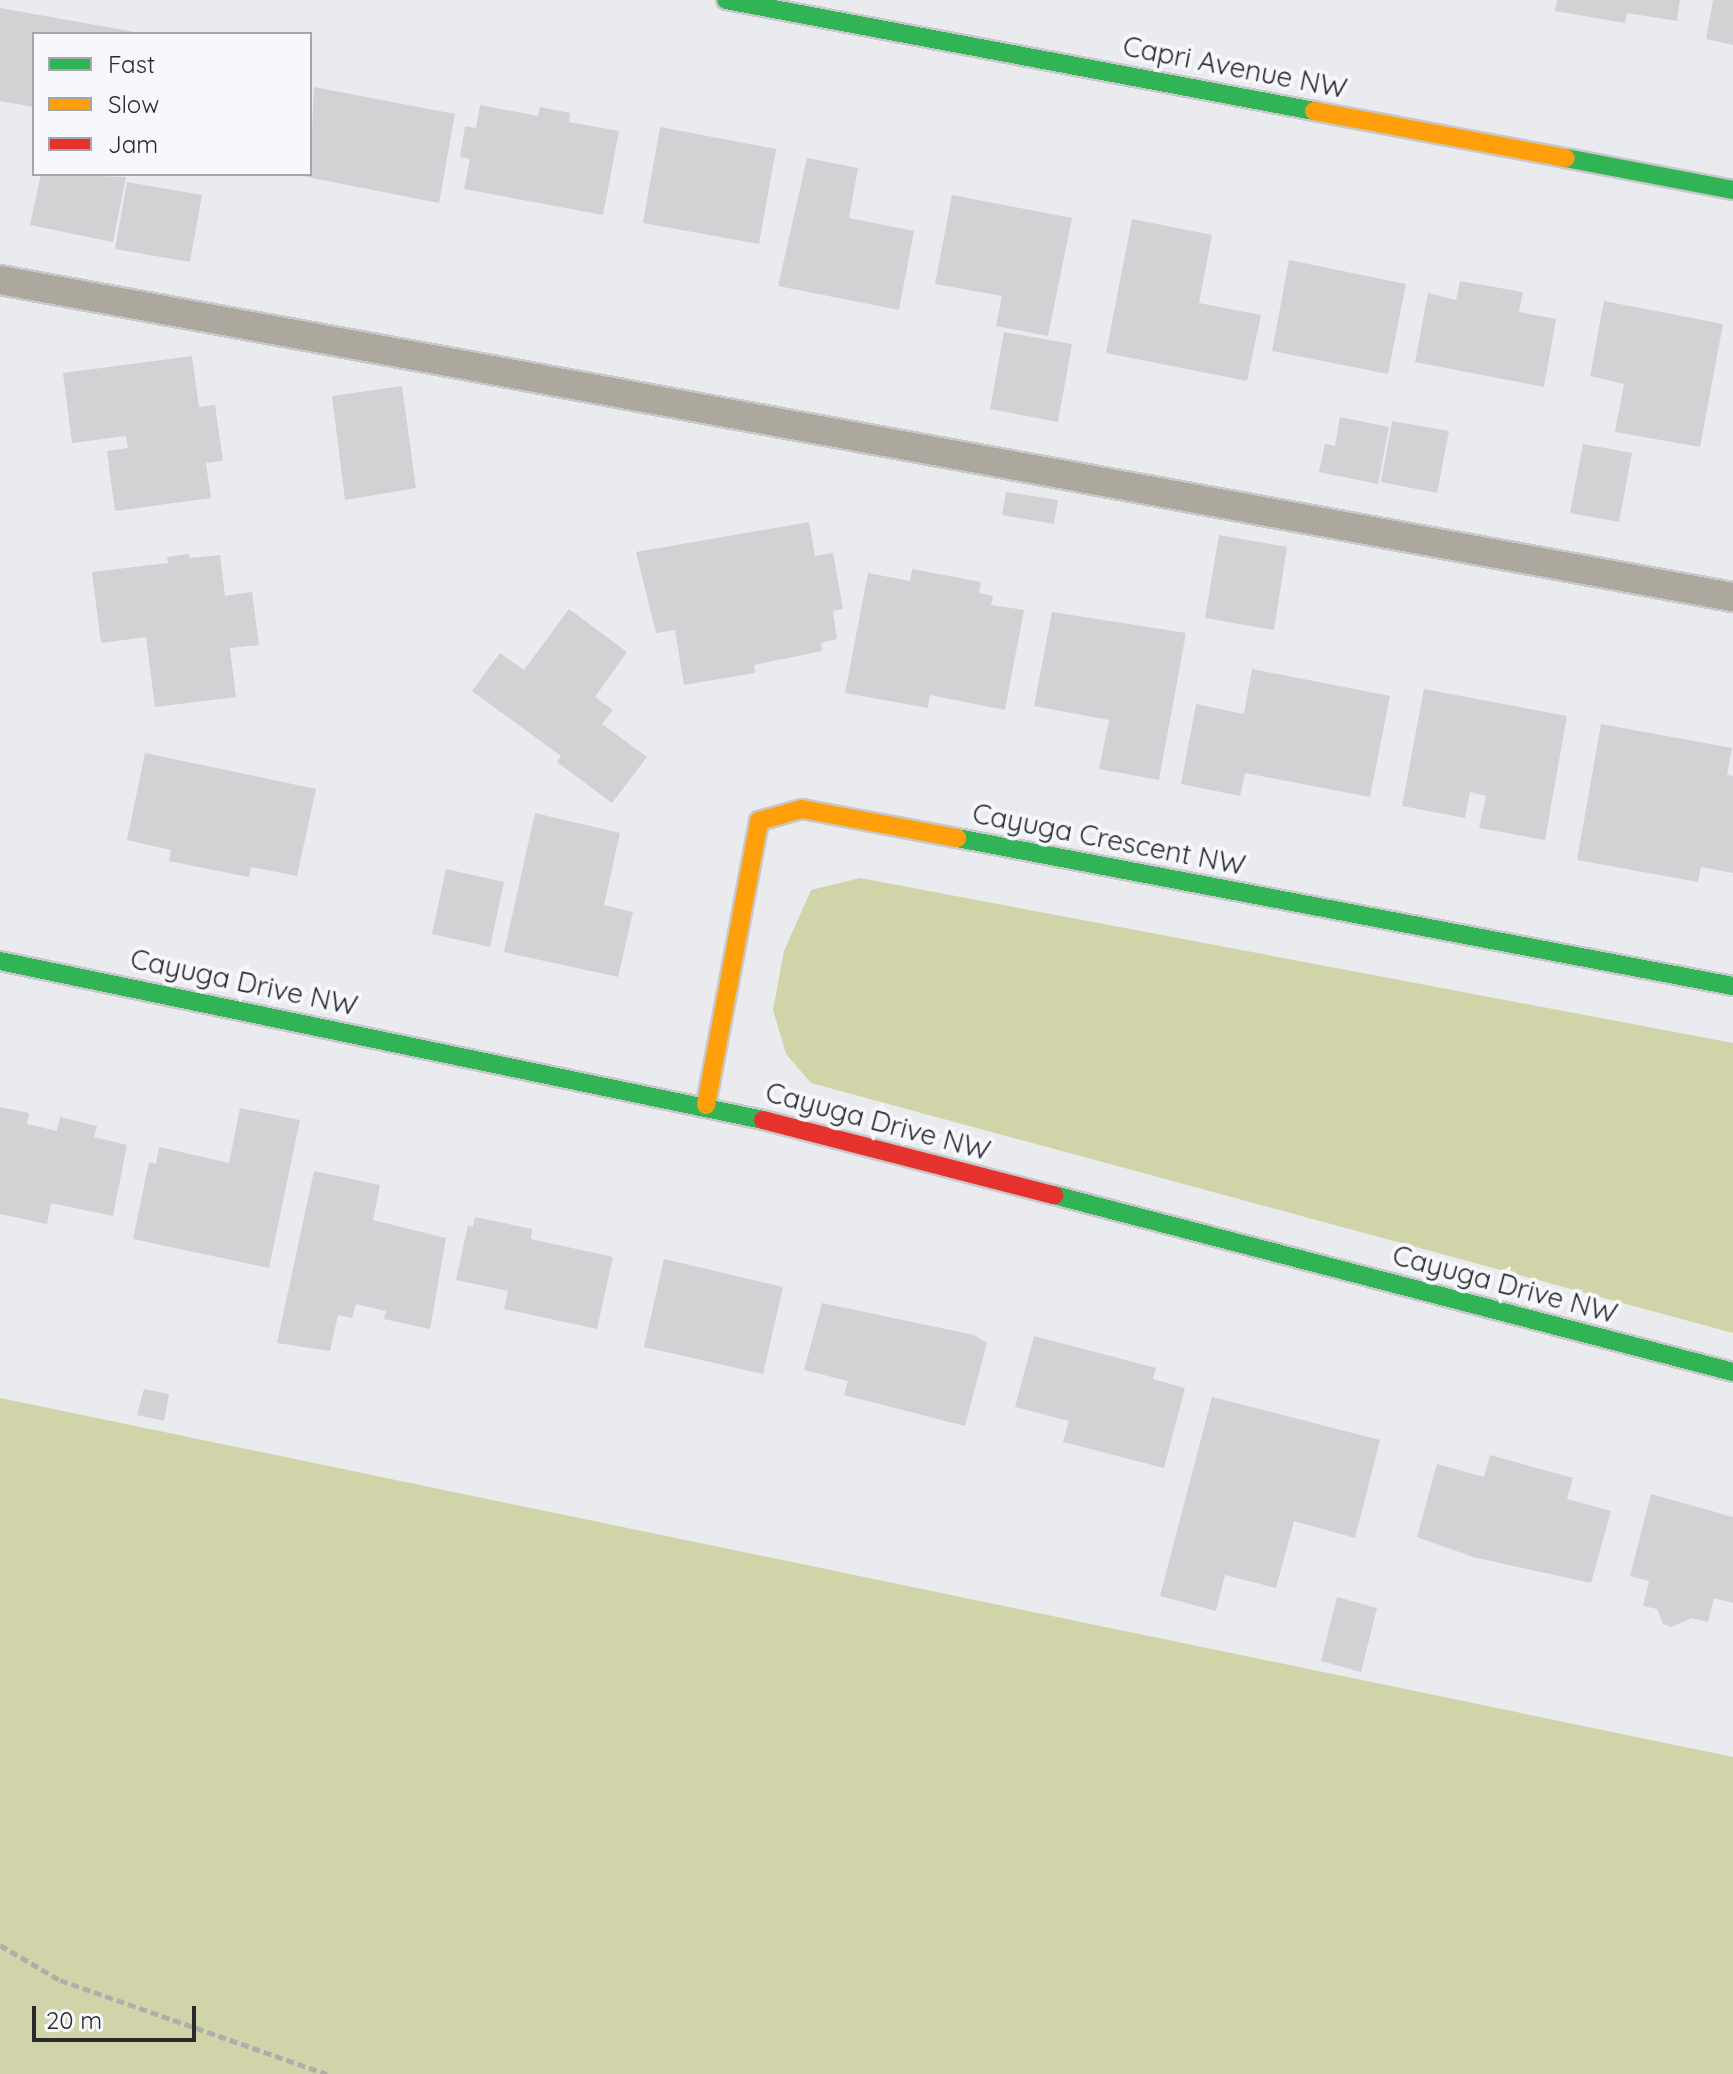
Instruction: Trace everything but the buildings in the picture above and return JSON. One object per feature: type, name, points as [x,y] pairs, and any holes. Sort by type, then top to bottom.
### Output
[{"type":"street","name":"Capri Avenue NW","points":[[726,0],[1733,190]]},
{"type":"street","name":"Cayuga Crescent NW","points":[[706,1105],[759,821],[802,809],[1733,986]]},
{"type":"street","name":"Cayuga Drive NW","points":[[0,961],[706,1105],[1733,1372]]},
{"type":"lane","points":[[0,280],[1733,597]]},
{"type":"path","points":[[0,1945],[60,1980],[327,2074]]},
{"type":"green space","points":[[860,878],[1733,1043],[1733,1333],[811,1083],[786,1054],[773,1010],[784,951],[811,890]]},
{"type":"green space","points":[[0,1398],[1733,1757],[1733,2074],[0,2074]]},
{"type":"traffic: fast","points":[[726,0],[1314,111]]},
{"type":"traffic: fast","points":[[1566,158],[1733,190]]},
{"type":"traffic: fast","points":[[957,838],[1733,986]]},
{"type":"traffic: fast","points":[[0,961],[763,1120]]},
{"type":"traffic: fast","points":[[1054,1195],[1733,1372]]},
{"type":"traffic: slow","points":[[1314,111],[1566,158]]},
{"type":"traffic: slow","points":[[706,1105],[759,821],[802,809],[957,838]]},
{"type":"traffic: jam","points":[[763,1120],[1054,1195]]}]
